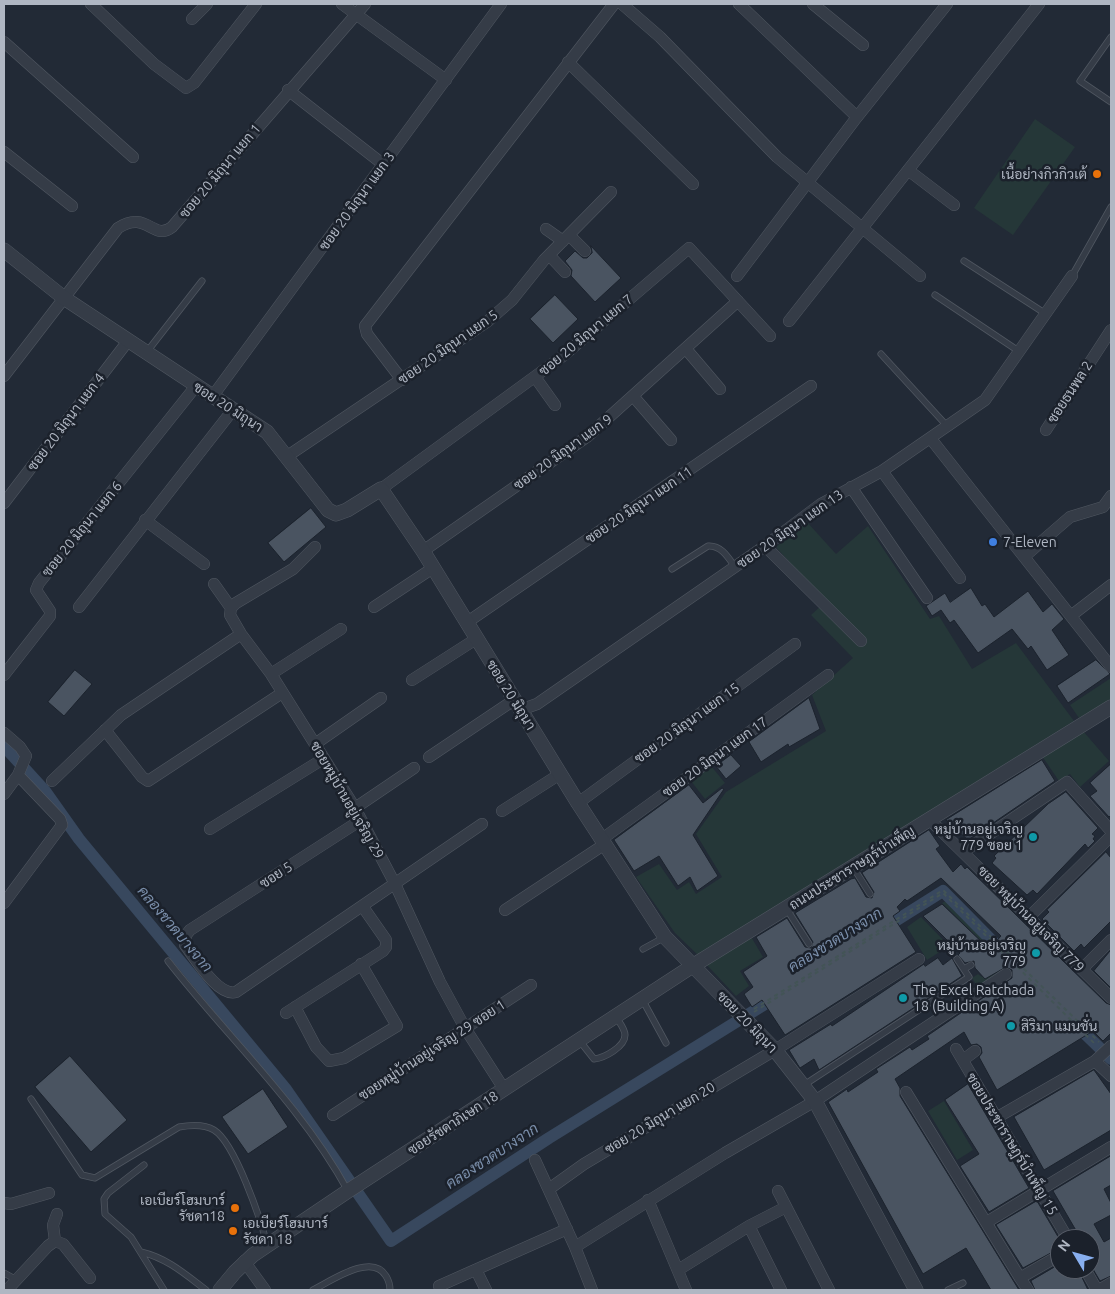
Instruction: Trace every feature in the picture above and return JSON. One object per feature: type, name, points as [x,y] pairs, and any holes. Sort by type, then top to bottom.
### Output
[{"type":"street","points":[[91,4],[154,64],[186,88],[194,83],[256,5]]},
{"type":"street","points":[[192,19],[207,4]]},
{"type":"street","points":[[342,4],[446,80]]},
{"type":"street","name":"ซอย 20 มิถุนา แยก 1","points":[[4,376],[118,228],[127,222],[138,220],[161,231],[167,231],[172,227],[288,90],[365,4]]},
{"type":"street","name":"ซอย 20 มิถุนา แยก 3","points":[[212,397],[384,165],[500,4]]},
{"type":"street","points":[[402,380],[367,334],[365,326],[614,4]]},
{"type":"street","points":[[622,4],[660,37],[777,157],[864,227],[920,276]]},
{"type":"street","points":[[739,4],[857,118]]},
{"type":"street","points":[[813,4],[863,44]]},
{"type":"street","points":[[737,276],[857,118],[947,4]]},
{"type":"street","points":[[789,321],[1039,4]]},
{"type":"street","points":[[4,42],[133,157]]},
{"type":"street","points":[[568,62],[693,184]]},
{"type":"street","points":[[288,90],[384,165]]},
{"type":"street","points":[[4,152],[72,206]]},
{"type":"street","points":[[908,170],[954,205]]},
{"type":"street","name":"ซอย 20 มิถุนา แยก 5","points":[[286,457],[488,321],[512,300],[549,255],[611,192]]},
{"type":"street","points":[[546,229],[566,238],[585,251]]},
{"type":"street","name":"ซอย 20 มิถุนา แยก 7","points":[[381,489],[563,356],[689,248],[770,336]]},
{"type":"street","name":"ซอย 20 มิถุนา","points":[[4,250],[64,298],[232,411],[267,432],[321,504],[336,514],[347,510],[381,489],[423,551],[578,803],[665,937],[775,1050],[814,1101],[916,1290]]},
{"type":"street","points":[[549,255],[565,272]]},
{"type":"street","name":"ซอย 20 มิถุนา แยก 13","points":[[429,757],[517,705],[537,704],[765,546],[822,504],[882,471],[985,400],[1072,276]]},
{"type":"street","name":"ซอย 20 มิถุนา แยก 9","points":[[423,551],[588,436],[738,301]]},
{"type":"street","name":"ซอยธนพล 2","points":[[1046,430],[1111,330]]},
{"type":"street","name":"ซอย 20 มิถุนา แยก 4","points":[[4,503],[128,341]]},
{"type":"street","points":[[686,349],[720,389]]},
{"type":"street","points":[[535,377],[556,405]]},
{"type":"street","name":"ซอย 20 มิถุนา แยก 6","points":[[4,675],[50,616],[46,605],[36,590],[39,583],[196,386]]},
{"type":"street","name":"ซอย 20 มิถุนา แยก 11","points":[[466,623],[811,386]]},
{"type":"street","points":[[633,396],[671,440]]},
{"type":"street","points":[[78,608],[232,411]]},
{"type":"street","points":[[931,439],[1111,667]]},
{"type":"street","points":[[882,471],[960,578]]},
{"type":"street","points":[[851,487],[927,598]]},
{"type":"street","points":[[1025,556],[1070,517],[1103,507],[1111,496]]},
{"type":"street","points":[[145,520],[204,564]]},
{"type":"street","points":[[765,546],[861,641]]},
{"type":"street","points":[[231,608],[293,569],[315,547]]},
{"type":"street","points":[[374,607],[433,568]]},
{"type":"street","name":"ซอยหมู่บ้านอยู่เจริญ 29","points":[[214,584],[231,608],[230,615],[241,634],[271,674],[355,808],[395,884],[440,982],[465,1028],[504,1089]]},
{"type":"street","points":[[1072,616],[1111,585]]},
{"type":"street","points":[[271,674],[342,628]]},
{"type":"street","points":[[52,781],[121,715],[241,634]]},
{"type":"street","points":[[412,680],[476,639]]},
{"type":"street","name":"ซอย 20 มิถุนา แยก 15","points":[[578,803],[795,644]]},
{"type":"street","name":"ซอย 20 มิถุนา แยก 17","points":[[505,910],[603,842],[828,675]]},
{"type":"street","points":[[105,730],[142,777],[148,781],[282,693]]},
{"type":"street","points":[[315,744],[382,698]]},
{"type":"street","name":"ถนนประชาราษฎร์บำเพ็ญ","points":[[694,965],[1111,707]]},
{"type":"street","points":[[4,733],[20,747],[26,756],[19,773],[4,794]]},
{"type":"street","points":[[210,829],[323,759]]},
{"type":"street","points":[[355,808],[414,768]]},
{"type":"street","points":[[4,902],[62,825],[60,819],[19,773]]},
{"type":"street","points":[[502,811],[560,774]]},
{"type":"street","points":[[963,852],[1067,782],[1111,831]]},
{"type":"street","name":"ซอย 5","points":[[361,820],[190,930],[186,936],[185,945],[221,990],[230,993],[363,907]]},
{"type":"street","name":"ซอย หมู่บ้านอยู่เจริญ 779","points":[[930,820],[1111,998]]},
{"type":"street","points":[[362,964],[397,1026],[344,1058],[328,1061],[290,1010],[362,964],[383,951],[386,947],[386,940],[363,907],[482,824]]},
{"type":"street","points":[[1029,917],[1111,836]]},
{"type":"street","points":[[1082,969],[1111,940]]},
{"type":"street","name":"ซอย 20 มิถุนา แยก 20","points":[[548,1189],[656,1119],[775,1050],[918,958]]},
{"type":"street","name":"ซอยรัชดาภิเษก 18","points":[[220,1290],[244,1262],[268,1245],[694,965]]},
{"type":"street","points":[[575,1247],[648,1200],[814,1101],[1006,974]]},
{"type":"street","name":"ซอยหมู่บ้านอยู่เจริญ 29 ซอย 1","points":[[333,1115],[531,985]]},
{"type":"street","name":"ซอยประชาราษฎร์บำเพ็ญ 15","points":[[956,1049],[1062,1229]]},
{"type":"street","points":[[962,1060],[976,1052]]},
{"type":"street","points":[[996,1118],[1104,1053],[1111,1076]]},
{"type":"street","points":[[906,1092],[1028,1290]]},
{"type":"street","points":[[987,1222],[1111,1147]]},
{"type":"street","points":[[535,1160],[575,1247],[592,1290]]},
{"type":"street","points":[[778,1191],[829,1290]]},
{"type":"street","points":[[4,1203],[10,1204],[49,1193]]},
{"type":"street","points":[[648,1200],[686,1290]]},
{"type":"street","points":[[678,1270],[749,1226],[786,1208]]},
{"type":"street","points":[[55,1241],[53,1225],[56,1214]]},
{"type":"street","points":[[749,1226],[781,1290]]},
{"type":"street","points":[[439,1286],[567,1229]]},
{"type":"street","points":[[55,1241],[63,1244],[90,1278]]},
{"type":"street","points":[[7,1290],[15,1279],[55,1241]]},
{"type":"street","points":[[1020,1278],[1050,1261]]},
{"type":"street","points":[[244,1262],[265,1290]]},
{"type":"street","points":[[476,1270],[486,1290]]},
{"type":"street","points":[[1091,1279],[1098,1290],[1111,1283]]},
{"type":"lane","points":[[1111,37],[1080,81],[1111,102]]},
{"type":"lane","points":[[1072,276],[1111,207]]},
{"type":"lane","points":[[964,261],[1046,314]]},
{"type":"lane","points":[[146,353],[202,281]]},
{"type":"lane","points":[[935,295],[1020,352]]},
{"type":"lane","points":[[881,354],[948,427]]},
{"type":"lane","points":[[672,569],[708,546],[714,546],[724,552],[735,567]]},
{"type":"lane","points":[[853,867],[870,894]]},
{"type":"lane","points":[[786,908],[809,944]]},
{"type":"lane","points":[[643,949],[665,937]]},
{"type":"lane","points":[[803,1086],[969,977],[957,959]]},
{"type":"lane","points":[[168,961],[208,1011],[272,1082],[301,1118],[350,1190]]},
{"type":"lane","points":[[961,967],[971,965]]},
{"type":"lane","points":[[642,999],[666,1043]]},
{"type":"lane","points":[[579,1040],[594,1059],[600,1059],[619,1046],[625,1033],[616,1016]]},
{"type":"lane","points":[[31,1099],[82,1175],[89,1178],[95,1178],[179,1127],[190,1125],[212,1129],[225,1144],[249,1189],[268,1245]]},
{"type":"lane","points":[[144,1165],[108,1193],[104,1199],[103,1208],[109,1220],[130,1237],[164,1290]]},
{"type":"lane","points":[[140,1252],[154,1255],[173,1264],[206,1290]]},
{"type":"lane","points":[[314,1290],[350,1272],[369,1266],[375,1266],[384,1273],[390,1283],[390,1290]]},
{"type":"lane","points":[[4,1273],[15,1279]]},
{"type":"lane","points":[[948,1290],[963,1283]]},
{"type":"path","points":[[742,1018],[943,893],[1104,1053]]},
{"type":"shaded area","points":[[1035,119],[1075,147],[1013,235],[974,208]]},
{"type":"shaded area","points":[[807,522],[836,554],[868,526],[930,619],[939,616],[972,669],[1016,643],[1074,721],[699,956],[675,933],[636,877],[659,864],[677,890],[689,882],[696,894],[722,877],[696,834],[726,792],[826,731],[812,695],[853,658],[811,615],[825,602],[776,547]]},
{"type":"shaded area","points":[[1111,678],[1111,699],[1079,718],[1070,705]]},
{"type":"shaded area","points":[[1083,731],[1109,761],[1080,787],[1070,774],[1059,781],[1042,756]]},
{"type":"shaded area","points":[[711,766],[725,783],[705,799],[691,781]]},
{"type":"shaded area","points":[[946,901],[1011,966],[978,988],[972,978],[978,974],[982,977],[1006,965],[942,903]]},
{"type":"shaded area","points":[[921,917],[949,946],[927,960],[907,927]]},
{"type":"shaded area","points":[[750,935],[763,957],[740,971],[749,986],[736,996],[705,963]]},
{"type":"shaded area","points":[[944,1101],[973,1150],[957,1160],[928,1111]]},
{"type":"building","points":[[591,246],[621,278],[595,302],[571,276],[572,270],[565,261],[575,251],[583,258],[587,258],[592,253]]},
{"type":"building","points":[[555,295],[578,319],[553,343],[530,319]]},
{"type":"building","points":[[311,508],[326,527],[284,562],[268,543]]},
{"type":"building","points":[[971,588],[982,606],[985,604],[994,617],[1028,591],[1043,612],[1052,604],[1064,619],[1052,630],[1069,655],[1047,670],[1031,646],[1028,649],[1012,629],[978,653],[954,620],[950,623],[941,610],[932,616],[926,606],[945,593],[950,602]]},
{"type":"building","points":[[1096,660],[1110,674],[1068,703],[1057,686]]},
{"type":"building","points":[[75,670],[92,684],[64,716],[48,702]]},
{"type":"building","points":[[809,698],[820,729],[789,747],[788,744],[761,762],[749,742]]},
{"type":"building","points":[[731,755],[741,766],[726,779],[716,766]]},
{"type":"building","points":[[1042,760],[1055,781],[968,840],[946,820]]},
{"type":"building","points":[[1111,764],[1111,815],[1109,817],[1090,796],[1097,791],[1090,783]]},
{"type":"building","points":[[689,785],[703,803],[722,788],[724,789],[693,835],[718,876],[697,891],[690,877],[678,886],[659,856],[634,871],[614,840]]},
{"type":"building","points":[[1066,792],[1098,828],[1092,834],[1095,836],[1093,839],[1095,841],[1088,848],[1085,844],[1037,894],[1033,890],[1027,895],[992,863],[996,858],[994,856],[1048,804]]},
{"type":"building","points":[[929,830],[940,846],[936,849],[953,872],[961,864],[965,869],[967,867],[1106,1003],[1111,1005],[1111,1033],[1103,1041],[1093,1031],[997,1090],[979,1057],[982,1053],[981,1047],[977,1044],[971,1045],[964,1032],[895,1079],[900,1088],[900,1096],[1019,1290],[991,1290],[966,1248],[923,1274],[828,1102],[847,1089],[848,1092],[878,1072],[876,1069],[910,1047],[912,1050],[929,1039],[927,1036],[1012,978],[1012,970],[1006,967],[985,979],[975,968],[974,961],[965,963],[958,955],[960,953],[923,916],[942,904],[989,949],[1001,936],[941,878],[907,901],[905,899],[897,907],[900,911],[893,916],[916,952],[785,1035],[762,1000],[752,1007],[744,994],[753,987],[743,972],[767,956],[756,937],[787,918],[805,947],[811,948],[813,942],[795,913],[855,878],[866,897],[872,898],[874,892],[862,873]]},
{"type":"building","points":[[1106,852],[1111,858],[1111,921],[1084,948],[1081,944],[1074,951],[1042,919],[1049,912],[1047,910]]},
{"type":"building","points":[[1111,950],[1111,988],[1094,971]]},
{"type":"building","name":"The Excel Ratchada 18 (Building A)","points":[[938,958],[943,965],[952,958],[962,976],[819,1070],[814,1059],[800,1068],[789,1050],[831,1024],[832,1026],[924,964],[925,966]]},
{"type":"building","points":[[70,1056],[127,1120],[91,1152],[35,1087]]},
{"type":"building","points":[[1094,1070],[1111,1094],[1111,1130],[1044,1170],[1014,1117]]},
{"type":"building","points":[[968,1084],[1029,1188],[989,1212],[960,1166],[979,1154],[945,1100]]},
{"type":"building","points":[[263,1089],[288,1127],[248,1154],[222,1117]]},
{"type":"building","points":[[1111,1156],[1111,1185],[1104,1189],[1111,1203],[1111,1215],[1094,1224],[1097,1229],[1075,1229],[1053,1191]]},
{"type":"building","points":[[1037,1201],[1054,1229],[1050,1229],[1050,1253],[1023,1268],[996,1225]]},
{"type":"building","points":[[1100,1235],[1104,1242],[1111,1238],[1111,1276],[1100,1281]]},
{"type":"building","points":[[1050,1270],[1050,1279],[1083,1279],[1088,1290],[1035,1290],[1031,1281]]},
{"type":"waterway","name":"คลองชวดบางจาก","points":[[4,746],[45,791],[79,839],[285,1088],[391,1241],[549,1138],[778,996]]},
{"type":"waterway","name":"คลองชวดบางจาก","points":[[881,930],[943,891],[1006,955]]},
{"type":"waterway","name":"คลองชวดบางจาก","points":[[1075,1024],[1111,1059]]},
{"type":"place","name":"เนื้อย่างกิวกิวเต้","points":[[1097,174]]},
{"type":"place","name":"7-Eleven","points":[[993,542]]},
{"type":"place","name":"หมู่บ้านอยู่เจริญ 779 ซอย 1","points":[[1033,837]]},
{"type":"place","name":"หมู่บ้านอยู่เจริญ 779","points":[[1036,953]]},
{"type":"place","name":"The Excel Ratchada 18 (Building A)","points":[[903,998]]},
{"type":"place","name":"สิริมา แมนชั่น","points":[[1011,1026]]},
{"type":"place","name":"เอเบียร์โฮมบาร์ รัชดา18","points":[[235,1208]]},
{"type":"place","name":"เอเบียร์โฮมบาร์ รัชดา 18","points":[[233,1231]]}]
